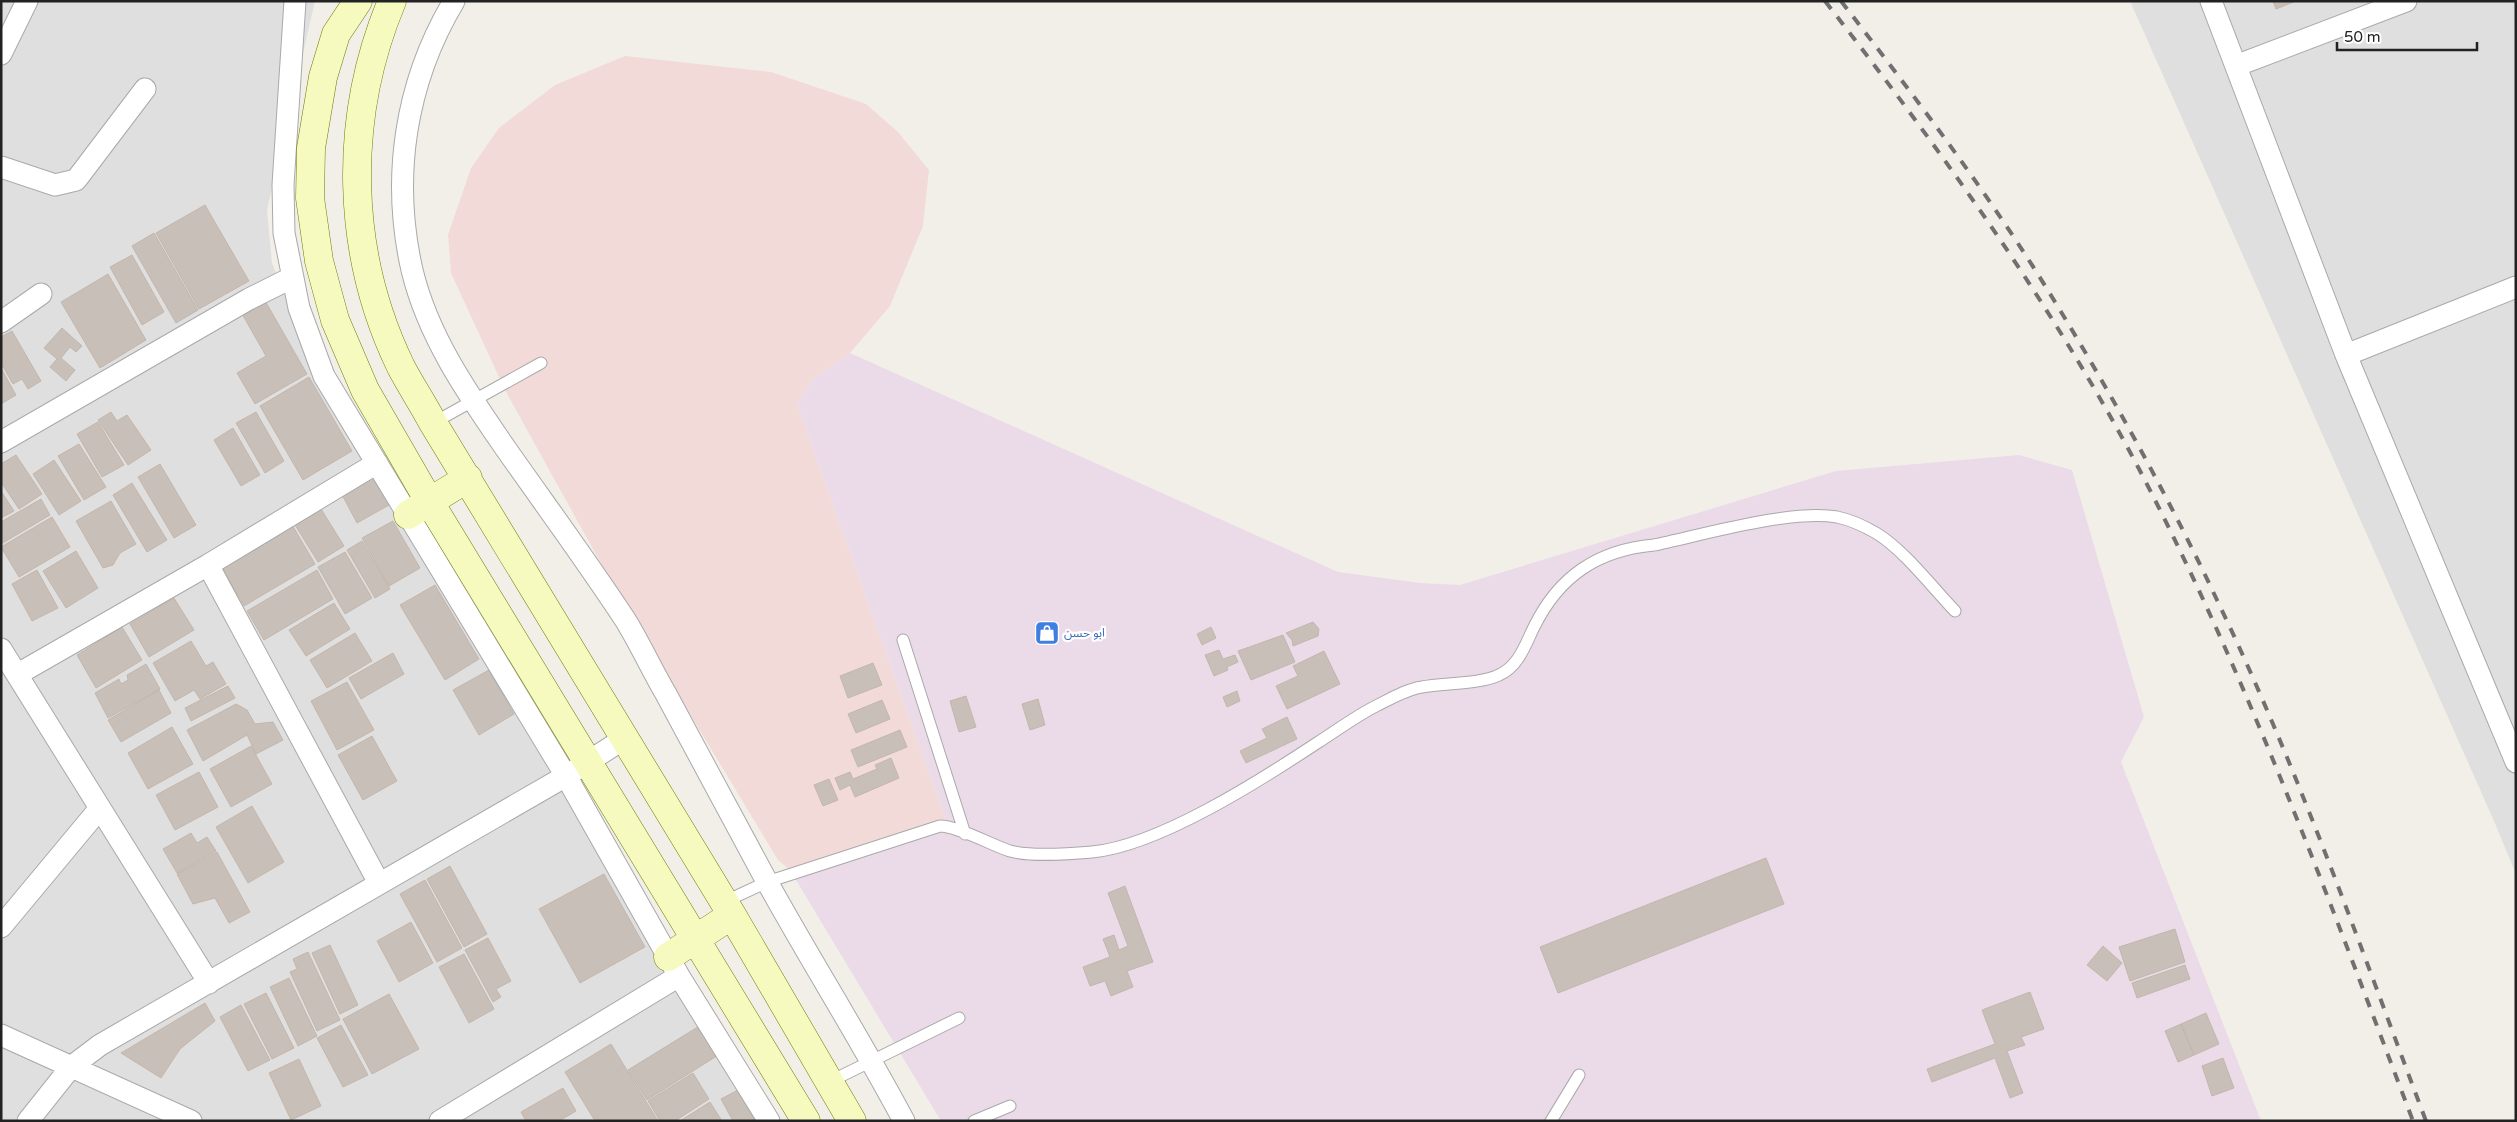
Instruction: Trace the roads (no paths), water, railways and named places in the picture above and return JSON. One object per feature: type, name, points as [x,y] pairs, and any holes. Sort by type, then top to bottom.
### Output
[{"type":"main road","points":[[358,1],[336,34],[323,77],[311,148],[310,198],[318,261],[335,320],[418,508],[577,769],[695,938],[806,1121]]},
{"type":"main road","points":[[392,1],[373,54],[362,109],[357,157],[358,213],[367,268],[377,307],[401,367],[831,1081],[852,1121]]},
{"type":"main road","points":[[418,508],[468,478]]},
{"type":"main road","points":[[673,966],[695,938],[728,909]]},
{"type":"street","points":[[1,54],[27,1]]},
{"type":"street","points":[[295,1],[283,185],[284,233],[291,278],[306,332],[324,376],[377,463],[418,508]]},
{"type":"street","points":[[454,1],[440,24],[427,55],[411,104],[404,146],[402,188],[405,231],[409,256],[426,313],[444,352],[473,400],[627,623],[767,882],[872,1061],[904,1121]]},
{"type":"street","points":[[2211,1],[2238,65],[2346,355],[2516,762]]},
{"type":"street","points":[[2238,65],[2407,1]]},
{"type":"street","points":[[1,167],[55,184],[76,180],[145,89]]},
{"type":"street","points":[[1,442],[249,299],[291,278]]},
{"type":"street","points":[[2346,355],[2516,287]]},
{"type":"street","points":[[1,322],[41,294]]},
{"type":"street","points":[[18,674],[208,565],[377,463]]},
{"type":"street","points":[[208,565],[380,883]]},
{"type":"street","points":[[1,649],[208,983]]},
{"type":"street","points":[[28,1121],[71,1067],[100,1046],[577,769],[624,738]]},
{"type":"street","points":[[577,769],[673,966],[769,1121]]},
{"type":"street","points":[[1,927],[100,808]]},
{"type":"street","points":[[440,1121],[673,966]]},
{"type":"street","points":[[1,1035],[191,1121]]},
{"type":"lane","points":[[433,423],[541,364]]},
{"type":"lane","points":[[728,909],[767,882],[940,826],[1012,852],[1094,852],[1142,840],[1196,815],[1286,763],[1374,707],[1419,687],[1484,680],[1500,675],[1512,666],[1521,655],[1544,608],[1561,585],[1593,562],[1618,551],[1654,546],[1784,518],[1836,517],[1850,520],[1878,534],[1894,547],[1954,611]]},
{"type":"lane","points":[[903,640],[965,834]]},
{"type":"lane","points":[[831,1081],[959,1018]]},
{"type":"lane","points":[[1551,1121],[1579,1075]]},
{"type":"lane","points":[[974,1121],[1010,1106]]},
{"type":"railway","points":[[1825,1],[1910,113],[1992,227],[2068,345],[2138,467],[2216,627],[2251,708],[2318,872],[2413,1121]]},
{"type":"railway","points":[[1841,1],[1951,146],[2003,221],[2052,297],[2096,371],[2159,484],[2247,663],[2275,728],[2327,858],[2426,1121]]},
{"type":"place","name":"ابو حسن","points":[[1047,633]]}]
